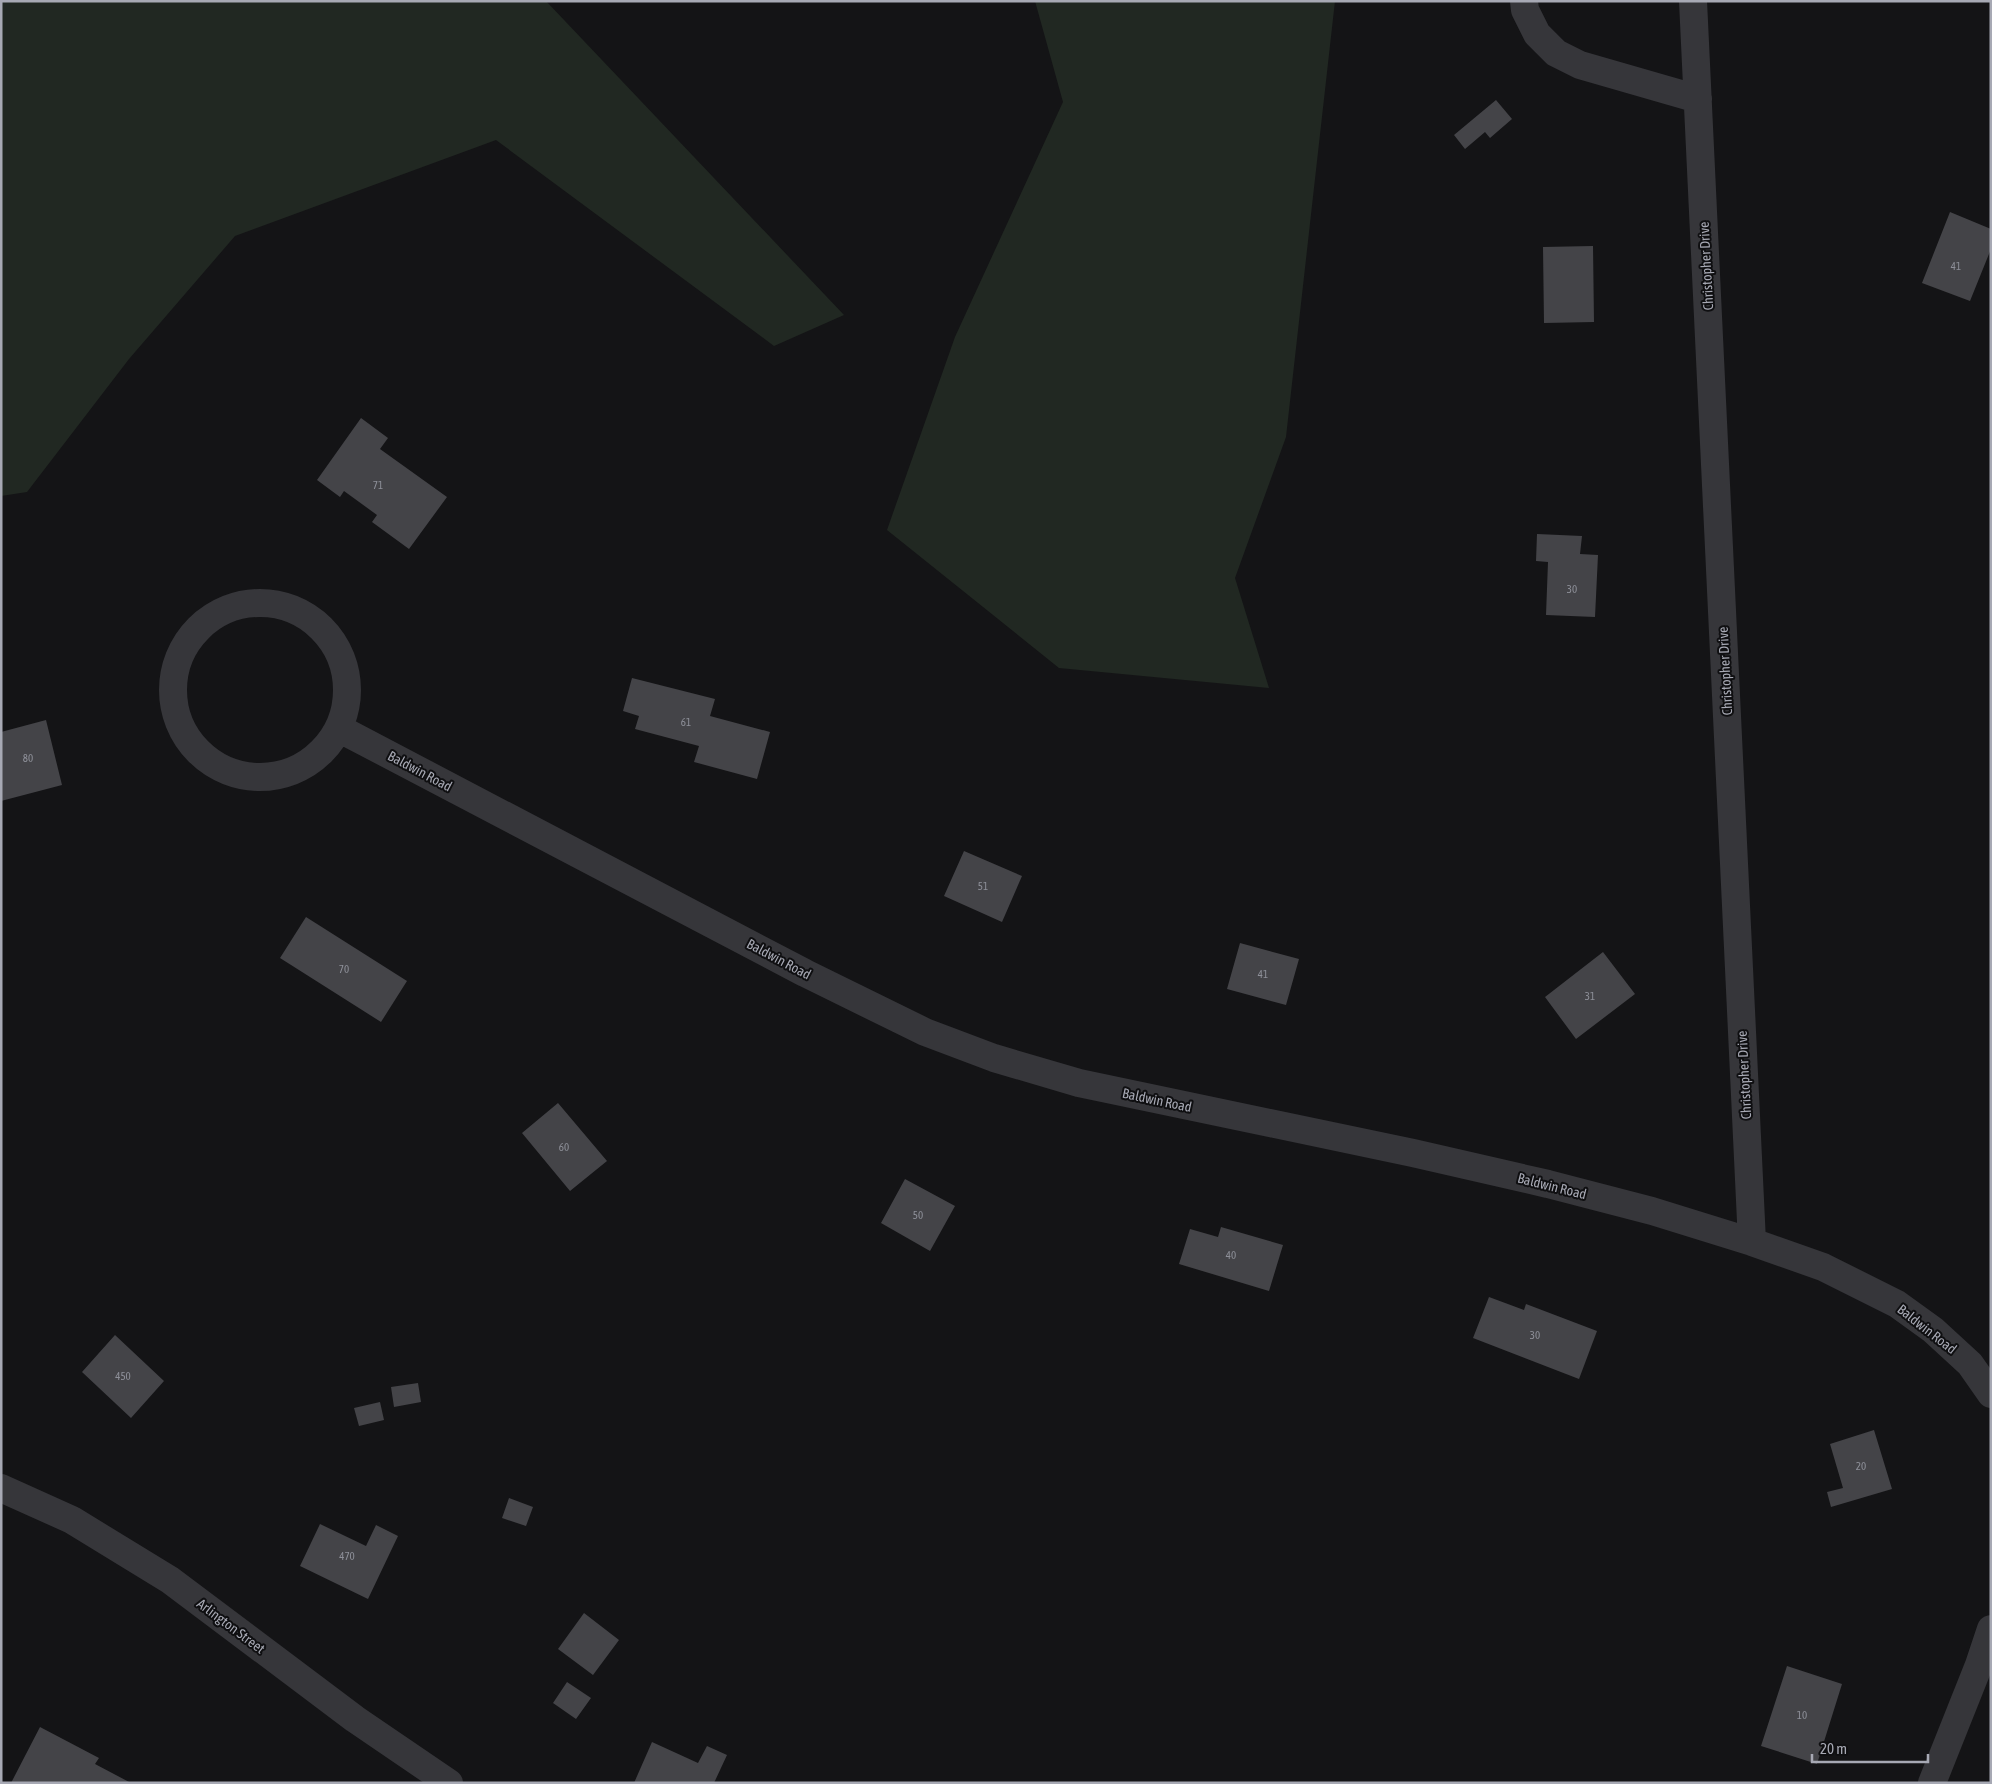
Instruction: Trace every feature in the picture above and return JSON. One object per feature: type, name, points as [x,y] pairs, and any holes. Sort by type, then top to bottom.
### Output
[{"type":"street","points":[[1524,1],[1525,10],[1537,34],[1556,53],[1580,65],[1698,99]]},
{"type":"street","name":"Christopher Drive","points":[[1693,1],[1752,1242]]},
{"type":"street","points":[[254,602],[284,606],[312,619],[333,641],[346,668],[348,699],[340,728],[324,750],[302,767],[276,776],[248,777],[222,769],[199,753],[183,731],[174,705],[173,678],[181,652],[199,627],[224,610],[254,602]]},
{"type":"street","name":"Baldwin Road","points":[[340,728],[861,1002],[925,1032],[985,1055],[1079,1083],[1413,1153],[1548,1184],[1652,1212],[1752,1242],[1823,1267],[1897,1304],[1933,1330],[1970,1364],[1991,1394]]},
{"type":"street","name":"Arlington Street","points":[[1,1488],[72,1520],[170,1580],[347,1713],[449,1783]]},
{"type":"street","points":[[1932,1783],[1979,1665],[1991,1629]]},
{"type":"shaded area","points":[[1,1],[546,1],[844,315],[774,346],[496,140],[235,236],[129,359],[27,492],[1,496]]},
{"type":"shaded area","points":[[1035,1],[1335,1],[1286,437],[1235,578],[1269,688],[1059,668],[887,530],[955,337],[1063,102]]},
{"type":"building","points":[[1496,100],[1512,119],[1490,138],[1485,132],[1465,149],[1454,135]]},
{"type":"building","points":[[1950,212],[1991,229],[1991,249],[1970,301],[1922,283]]},
{"type":"building","points":[[1593,246],[1594,322],[1544,323],[1543,247]]},
{"type":"building","points":[[361,418],[388,438],[380,449],[447,497],[409,549],[372,522],[377,515],[344,491],[340,497],[317,480]]},
{"type":"building","points":[[1537,534],[1582,536],[1580,554],[1598,555],[1595,617],[1546,615],[1548,562],[1536,561]]},
{"type":"building","points":[[632,678],[715,699],[710,716],[770,732],[757,779],[694,762],[699,746],[635,729],[639,716],[623,711]]},
{"type":"building","points":[[46,720],[62,785],[1,801],[1,732]]},
{"type":"building","points":[[964,851],[1022,876],[1002,922],[944,896]]},
{"type":"building","points":[[306,917],[407,981],[381,1022],[280,958]]},
{"type":"building","points":[[1240,943],[1299,959],[1286,1005],[1227,989]]},
{"type":"building","points":[[1603,952],[1635,994],[1576,1039],[1545,997]]},
{"type":"building","points":[[558,1103],[607,1161],[570,1191],[522,1133]]},
{"type":"building","points":[[905,1179],[955,1206],[930,1251],[881,1223]]},
{"type":"building","points":[[1221,1227],[1283,1245],[1269,1291],[1179,1264],[1190,1229],[1218,1237]]},
{"type":"building","points":[[1489,1297],[1524,1310],[1526,1304],[1597,1331],[1579,1379],[1473,1338]]},
{"type":"building","points":[[115,1335],[164,1381],[131,1418],[82,1372]]},
{"type":"building","points":[[418,1383],[421,1402],[394,1407],[391,1387]]},
{"type":"building","points":[[380,1402],[384,1420],[359,1426],[354,1408]]},
{"type":"building","points":[[1874,1430],[1892,1489],[1831,1507],[1827,1492],[1843,1488],[1830,1444]]},
{"type":"building","points":[[509,1498],[533,1507],[526,1526],[502,1518]]},
{"type":"building","points":[[320,1524],[366,1546],[376,1525],[398,1536],[368,1599],[300,1566]]},
{"type":"building","points":[[584,1613],[619,1640],[593,1675],[558,1649]]},
{"type":"building","points":[[1787,1666],[1842,1684],[1817,1764],[1761,1746]]},
{"type":"building","points":[[567,1682],[591,1698],[576,1719],[553,1703]]},
{"type":"building","points":[[40,1727],[99,1758],[95,1764],[131,1783],[11,1783]]},
{"type":"building","points":[[652,1742],[698,1763],[707,1746],[727,1755],[714,1783],[634,1783]]}]
